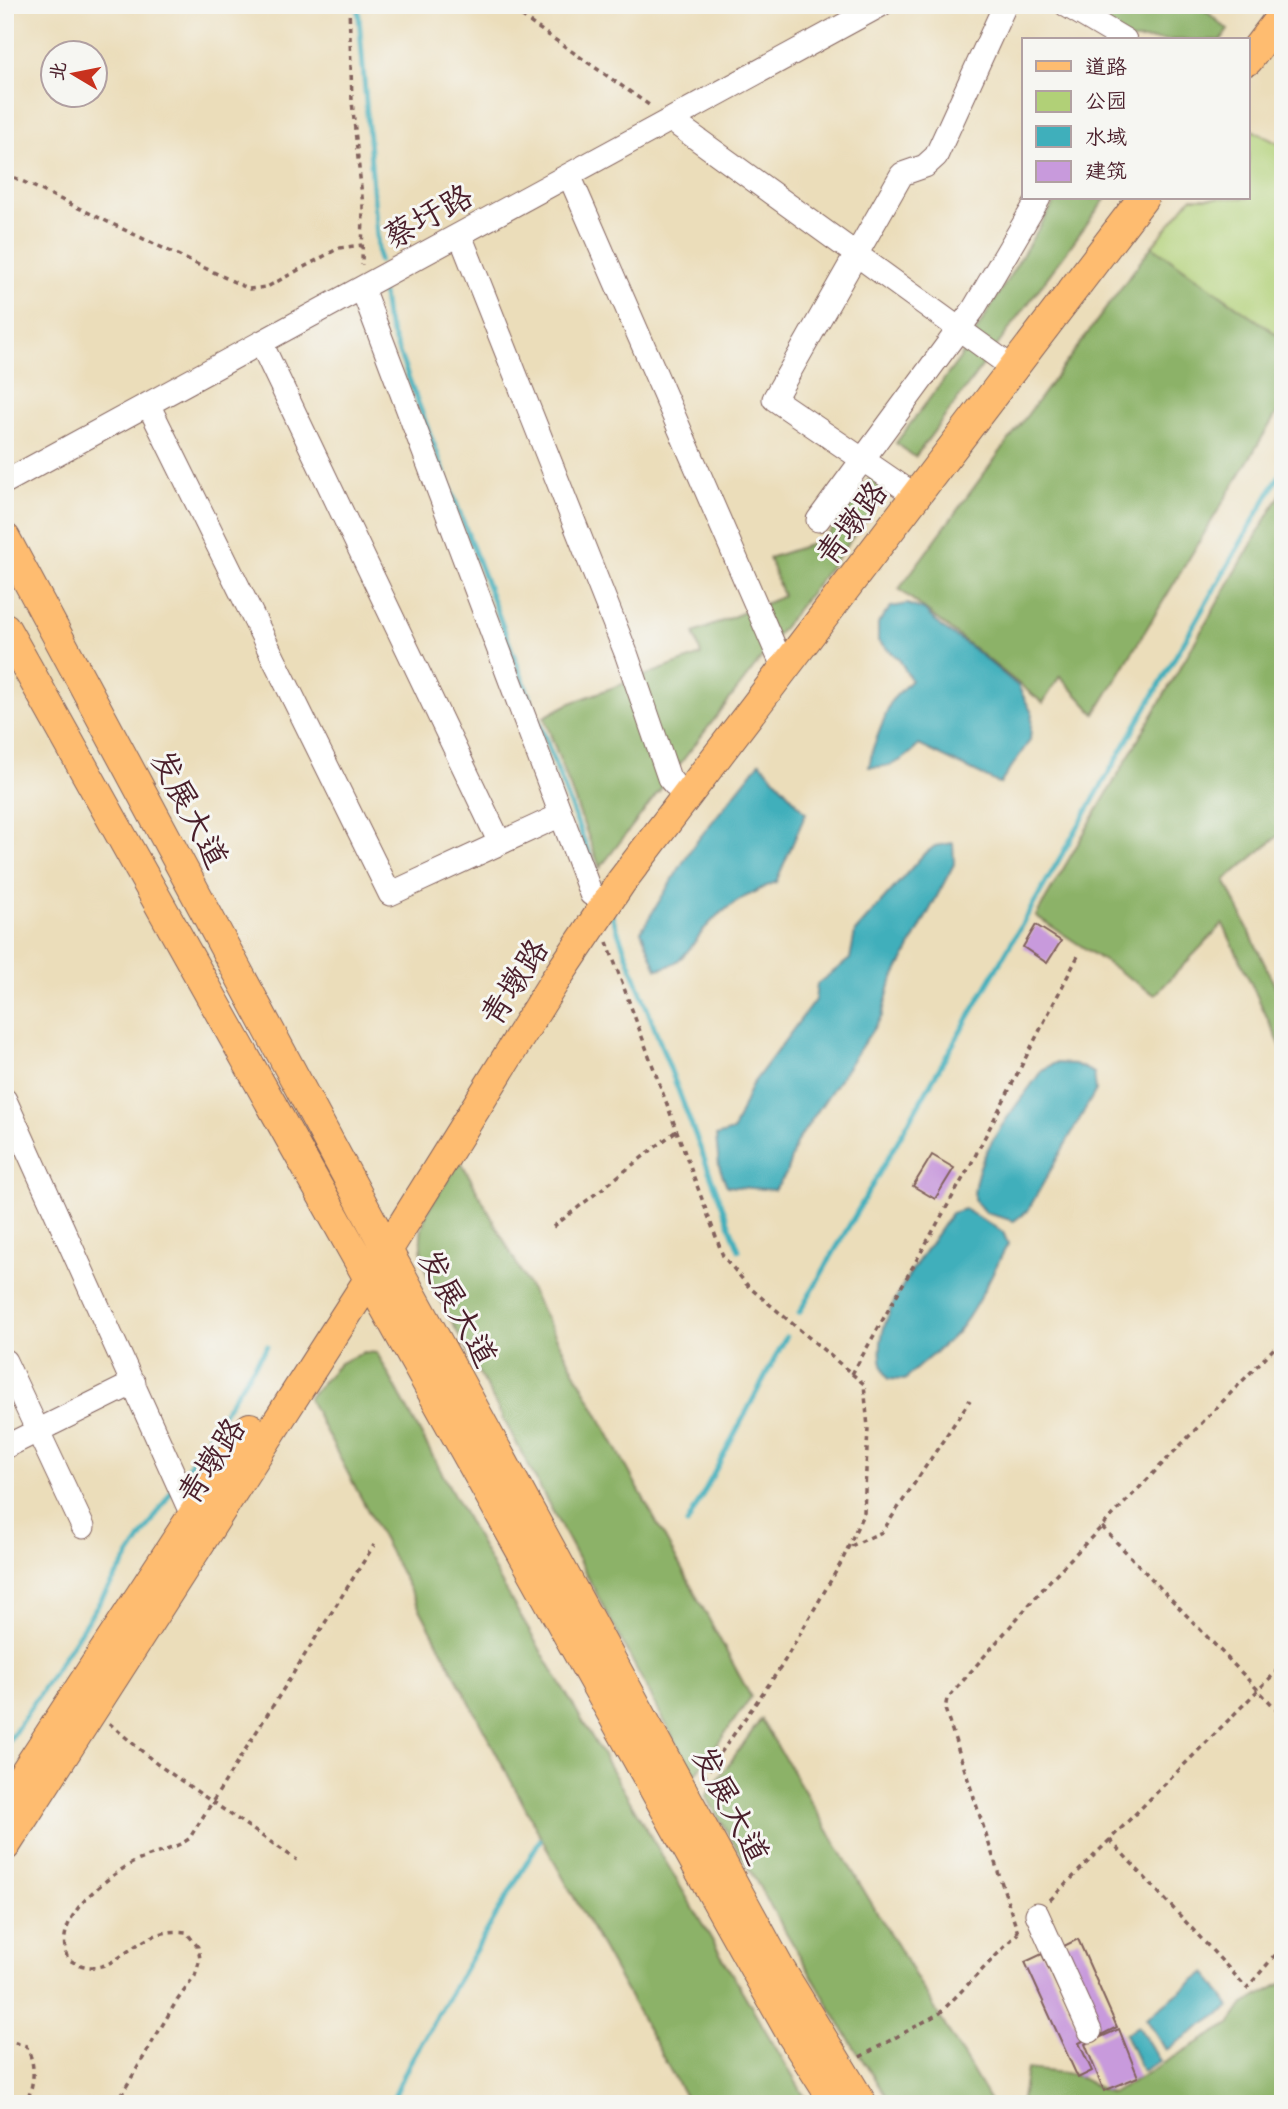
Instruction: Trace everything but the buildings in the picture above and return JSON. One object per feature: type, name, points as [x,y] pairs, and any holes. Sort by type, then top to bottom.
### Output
[{"type":"main road","points":[[1242,38],[1265,5]]},
{"type":"main road","points":[[1250,57],[1283,14]]},
{"type":"main road","name":"青墩路","points":[[594,906],[1006,363],[1120,200]]},
{"type":"main road","name":"青墩路","points":[[1006,363],[1141,200]]},
{"type":"main road","name":"发展大道","points":[[5,538],[382,1242],[778,1966],[862,2104]]},
{"type":"main road","name":"发展大道","points":[[5,628],[792,2035],[836,2104]]},
{"type":"main road","name":"青墩路","points":[[5,1846],[94,1708],[363,1271],[594,906],[674,784],[780,660]]},
{"type":"main road","name":"青墩路","points":[[5,1803],[183,1493],[363,1271]]},
{"type":"street","name":"蔡圩路","points":[[5,482],[881,5]]},
{"type":"street","points":[[909,491],[774,399],[902,174],[925,166],[936,156],[1005,5]]},
{"type":"street","points":[[1066,5],[1122,38]]},
{"type":"street","points":[[671,120],[1006,363]]},
{"type":"street","points":[[569,176],[780,660]]},
{"type":"street","points":[[818,520],[865,461],[960,329],[1039,200]]},
{"type":"street","points":[[460,235],[621,641],[669,778],[674,784]]},
{"type":"street","points":[[362,288],[594,906]]},
{"type":"street","points":[[261,343],[500,843]]},
{"type":"street","points":[[148,404],[390,894],[561,815]]},
{"type":"street","points":[[5,1100],[12,1134],[134,1383],[183,1493]]},
{"type":"street","points":[[5,1361],[82,1527]]},
{"type":"street","points":[[5,1447],[134,1383]]},
{"type":"street","points":[[1037,1913],[1090,2031]]},
{"type":"path","points":[[349,5],[352,101],[363,206],[362,288]]},
{"type":"path","points":[[505,5],[671,120]]},
{"type":"path","points":[[5,173],[249,289],[267,287],[339,248],[362,245]]},
{"type":"path","points":[[594,906],[723,1256],[749,1287],[864,1384],[868,1428],[864,1513],[849,1547],[781,1667],[688,1800]]},
{"type":"path","points":[[852,1374],[971,1164],[1079,954]]},
{"type":"path","points":[[553,1227],[676,1131]]},
{"type":"path","points":[[1018,1933],[944,1709],[947,1699],[1055,1575],[1283,1339]]},
{"type":"path","points":[[849,1547],[882,1532],[970,1400]]},
{"type":"path","points":[[1102,1527],[1283,1716]]},
{"type":"path","points":[[116,2104],[176,2002],[195,1976],[200,1959],[198,1947],[186,1932],[162,1931],[148,1937],[107,1966],[87,1968],[68,1959],[64,1937],[66,1926],[78,1907],[124,1868],[172,1850],[189,1839],[374,1545]]},
{"type":"path","points":[[840,2068],[940,2013],[1283,1665]]},
{"type":"path","points":[[94,1708],[157,1765],[297,1860]]},
{"type":"path","points":[[1110,1840],[1247,1988],[1283,1946]]},
{"type":"path","points":[[5,2040],[26,2046],[31,2056],[35,2070],[26,2104]]},
{"type":"green space","points":[[1052,5],[1199,5],[1228,30],[1222,38],[1105,38]]},
{"type":"green space","points":[[1250,129],[1283,146],[1283,339],[1152,246],[1189,200],[1250,200]]},
{"type":"green space","points":[[1056,200],[1105,200],[915,457],[896,443],[960,358]]},
{"type":"green space","points":[[1152,246],[1283,339],[1283,403],[1095,714],[1060,676],[1043,703],[899,589]]},
{"type":"green space","points":[[872,475],[891,488],[775,638],[762,605],[783,596],[769,558],[824,540]]},
{"type":"green space","points":[[1283,490],[1283,832],[1225,880],[1283,1003],[1283,1051],[1223,924],[1155,995],[1036,916]]},
{"type":"green space","points":[[749,610],[766,652],[600,868],[544,717],[568,704],[701,655],[694,633]]},
{"type":"green space","points":[[461,1161],[751,1697],[694,1777],[428,1277],[422,1258],[422,1228],[426,1215]]},
{"type":"green space","points":[[364,1352],[377,1353],[508,1595],[809,2104],[689,2104],[551,1856],[308,1398],[340,1363]]},
{"type":"green space","points":[[761,1719],[992,2104],[891,2104],[847,2036],[706,1796]]},
{"type":"green space","points":[[1283,1983],[1283,2104],[1021,2104],[1027,2069],[1073,2074],[1111,2094],[1230,2024],[1244,2004]]},
{"type":"water","points":[[907,604],[924,610],[941,627],[971,647],[1018,686],[1032,713],[1030,740],[1000,784],[919,745],[897,762],[869,767],[873,748],[891,701],[911,680],[899,659],[878,641],[878,623],[891,607]]},
{"type":"water","points":[[760,762],[806,813],[776,882],[732,905],[709,924],[681,958],[657,969],[641,931],[693,846]]},
{"type":"water","points":[[953,843],[954,864],[890,985],[882,1016],[796,1143],[786,1174],[774,1190],[727,1186],[719,1166],[716,1136],[733,1131],[751,1086],[815,1000],[817,984],[850,959],[855,932],[923,855],[935,846]]},
{"type":"water","points":[[1055,1063],[1075,1064],[1094,1073],[1096,1090],[1028,1210],[1014,1221],[986,1213],[974,1200],[976,1182],[988,1148],[1042,1070]]},
{"type":"water","points":[[964,1209],[1003,1232],[1008,1244],[958,1331],[905,1380],[888,1379],[881,1360],[882,1338],[898,1293],[951,1213]]},
{"type":"water","points":[[1206,1972],[1230,2007],[1166,2050],[1146,2018]]},
{"type":"water","points":[[1138,2026],[1160,2061],[1142,2071],[1125,2034]]},
{"type":"waterway","points":[[358,5],[379,261]]},
{"type":"waterway","points":[[383,294],[386,318],[595,870]]},
{"type":"waterway","points":[[799,1313],[1283,469]]},
{"type":"waterway","points":[[612,916],[739,1250]]},
{"type":"waterway","points":[[687,1524],[786,1337]]},
{"type":"waterway","points":[[183,1475],[267,1346]]},
{"type":"waterway","points":[[5,1747],[173,1489]]},
{"type":"waterway","points":[[391,2104],[409,2064],[540,1840]]}]
